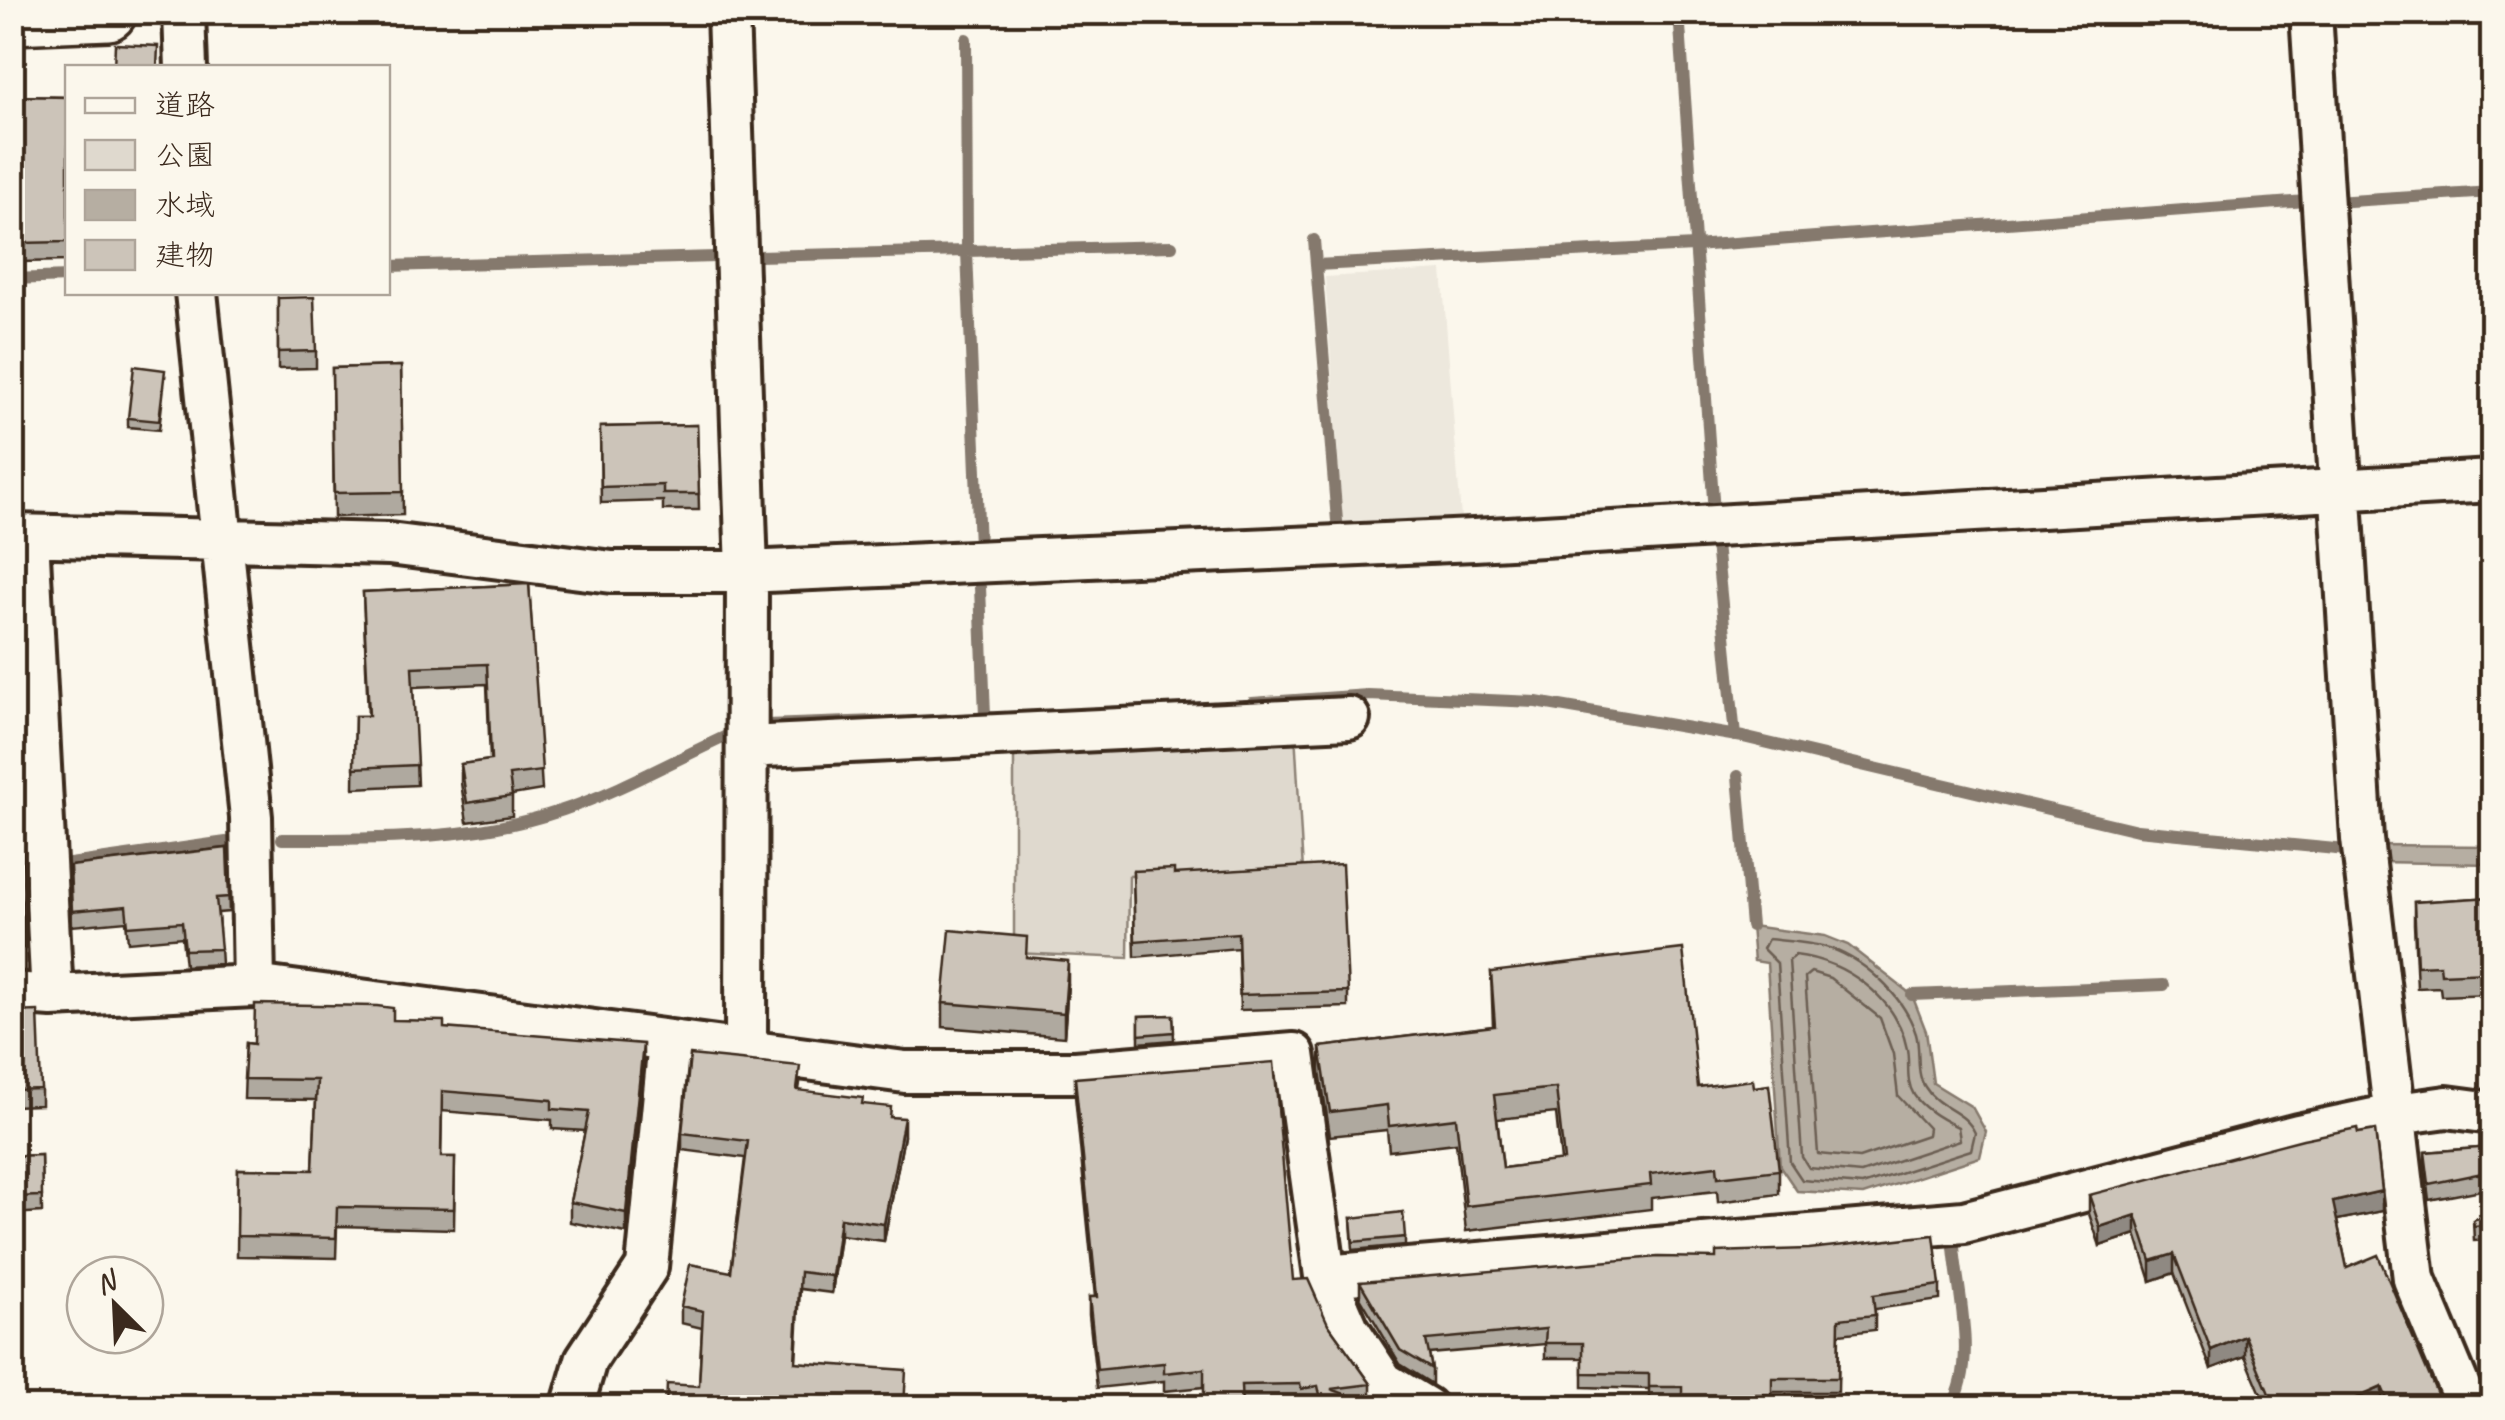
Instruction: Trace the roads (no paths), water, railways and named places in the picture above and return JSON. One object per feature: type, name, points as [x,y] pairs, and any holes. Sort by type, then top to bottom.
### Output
[{"type":"main road","points":[[12,16],[108,12]]},
{"type":"street","points":[[184,12],[186,65]]},
{"type":"street","points":[[728,12],[747,572],[746,1050]]},
{"type":"street","points":[[2312,12],[2364,852],[2414,1279],[2468,1408]]},
{"type":"street","points":[[196,295],[251,817],[254,986]]},
{"type":"street","points":[[1426,1408],[1383,1382],[1348,1330],[1326,1276],[1294,1054],[1076,1072],[904,1072],[254,986],[32,994],[20,535],[222,543],[389,544],[612,572],[747,572],[1454,541],[2492,482]]},
{"type":"street","points":[[747,747],[1349,718]]},
{"type":"street","points":[[572,1408],[586,1360],[647,1266],[669,1042]]},
{"type":"street","points":[[1326,1276],[1964,1222],[2298,1135],[2397,1114],[2447,1107],[2492,1113]]},
{"type":"water","points":[[2372,845],[2492,846],[2492,864],[2377,862]]},
{"type":"water","points":[[1751,926],[1825,936],[1848,945],[1912,995],[1926,1031],[1933,1083],[1972,1107],[1986,1132],[1980,1157],[1863,1195],[1797,1191],[1780,1166],[1767,963],[1754,961]]},
{"type":"waterway","points":[[1679,12],[1714,513]]},
{"type":"waterway","points":[[966,39],[967,252],[979,546]]},
{"type":"waterway","points":[[2334,202],[2492,192]]},
{"type":"waterway","points":[[1316,265],[1694,246],[2307,201]]},
{"type":"waterway","points":[[1314,240],[1338,533]]},
{"type":"waterway","points":[[757,256],[1172,246]]},
{"type":"waterway","points":[[390,266],[716,257]]},
{"type":"waterway","points":[[12,279],[65,277]]},
{"type":"waterway","points":[[1716,544],[1735,736]]},
{"type":"waterway","points":[[980,587],[985,716]]},
{"type":"waterway","points":[[1252,703],[1368,695],[1536,702],[1743,737],[2137,830],[2357,851]]},
{"type":"waterway","points":[[766,725],[878,721]]},
{"type":"waterway","points":[[282,839],[424,836],[529,820],[606,794],[731,734]]},
{"type":"waterway","points":[[1738,776],[1751,926]]},
{"type":"waterway","points":[[63,865],[226,842]]},
{"type":"waterway","points":[[1912,995],[2164,985]]},
{"type":"waterway","points":[[1951,1407],[1959,1390],[1965,1350],[1954,1247]]}]
